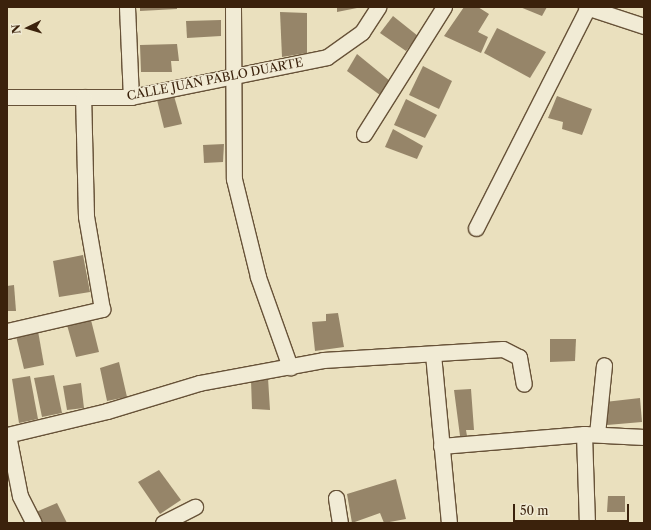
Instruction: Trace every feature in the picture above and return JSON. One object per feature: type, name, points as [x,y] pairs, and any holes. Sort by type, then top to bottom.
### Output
[{"type":"street","points":[[127,7],[131,97]]},
{"type":"street","points":[[232,7],[234,179],[258,277],[290,367]]},
{"type":"street","name":"CALLE JUAN PABLO DUARTE","points":[[7,97],[131,97],[326,57],[362,32],[378,7]]},
{"type":"street","points":[[364,134],[444,7]]},
{"type":"street","points":[[476,228],[586,8],[644,26]]},
{"type":"street","points":[[7,331],[102,309],[86,216],[83,97]]},
{"type":"street","points":[[34,523],[20,496],[7,435],[107,411],[199,383],[323,360],[503,349],[519,357],[524,384]]},
{"type":"street","points":[[433,354],[449,523]]},
{"type":"street","points":[[587,523],[590,434],[604,365]]},
{"type":"street","points":[[441,446],[590,434],[644,437]]},
{"type":"street","points":[[336,498],[340,523]]},
{"type":"street","points":[[163,523],[196,507]]},
{"type":"building","points":[[140,7],[177,7],[177,9],[140,11]]},
{"type":"building","points":[[337,7],[362,7],[337,12]]},
{"type":"building","points":[[464,7],[478,7],[489,14],[478,32],[488,37],[481,53],[444,36]]},
{"type":"building","points":[[520,7],[547,7],[542,16]]},
{"type":"building","points":[[280,12],[307,13],[307,53],[282,57]]},
{"type":"building","points":[[393,16],[418,36],[406,51],[380,33]]},
{"type":"building","points":[[221,20],[221,36],[187,38],[186,21]]},
{"type":"building","points":[[497,28],[546,52],[530,78],[484,53]]},
{"type":"building","points":[[177,44],[179,61],[171,61],[172,72],[141,72],[140,45]]},
{"type":"building","points":[[357,54],[390,81],[380,95],[347,71]]},
{"type":"building","points":[[423,66],[452,81],[439,109],[409,95]]},
{"type":"building","points":[[174,96],[182,124],[164,128],[157,100]]},
{"type":"building","points":[[557,96],[592,109],[582,135],[562,129],[563,122],[548,118]]},
{"type":"building","points":[[406,99],[437,115],[425,138],[394,125]]},
{"type":"building","points":[[393,129],[423,146],[417,159],[385,147]]},
{"type":"building","points":[[224,144],[223,162],[204,163],[203,145]]},
{"type":"building","points":[[83,255],[90,292],[59,297],[53,261]]},
{"type":"building","points":[[14,285],[16,311],[7,311],[7,286]]},
{"type":"building","points":[[338,313],[344,347],[315,351],[312,322],[326,321],[326,314]]},
{"type":"building","points":[[91,320],[99,352],[76,357],[67,325]]},
{"type":"building","points":[[38,331],[44,365],[24,369],[16,336]]},
{"type":"building","points":[[550,339],[576,339],[575,361],[550,362]]},
{"type":"building","points":[[119,362],[127,397],[107,401],[100,368]]},
{"type":"building","points":[[54,375],[62,413],[42,417],[34,378]]},
{"type":"building","points":[[30,376],[38,419],[19,423],[12,379]]},
{"type":"building","points":[[268,378],[270,410],[252,409],[251,380]]},
{"type":"building","points":[[81,383],[84,408],[67,410],[63,386]]},
{"type":"building","points":[[471,389],[474,430],[466,430],[467,436],[460,436],[454,390]]},
{"type":"building","points":[[640,398],[642,422],[607,425],[605,402]]},
{"type":"building","points":[[159,470],[181,500],[160,514],[138,482]]},
{"type":"building","points":[[396,479],[406,519],[384,523],[380,513],[352,523],[347,494]]},
{"type":"building","points":[[608,496],[625,496],[625,512],[607,512]]},
{"type":"building","points":[[57,503],[67,523],[42,523],[36,512]]}]
